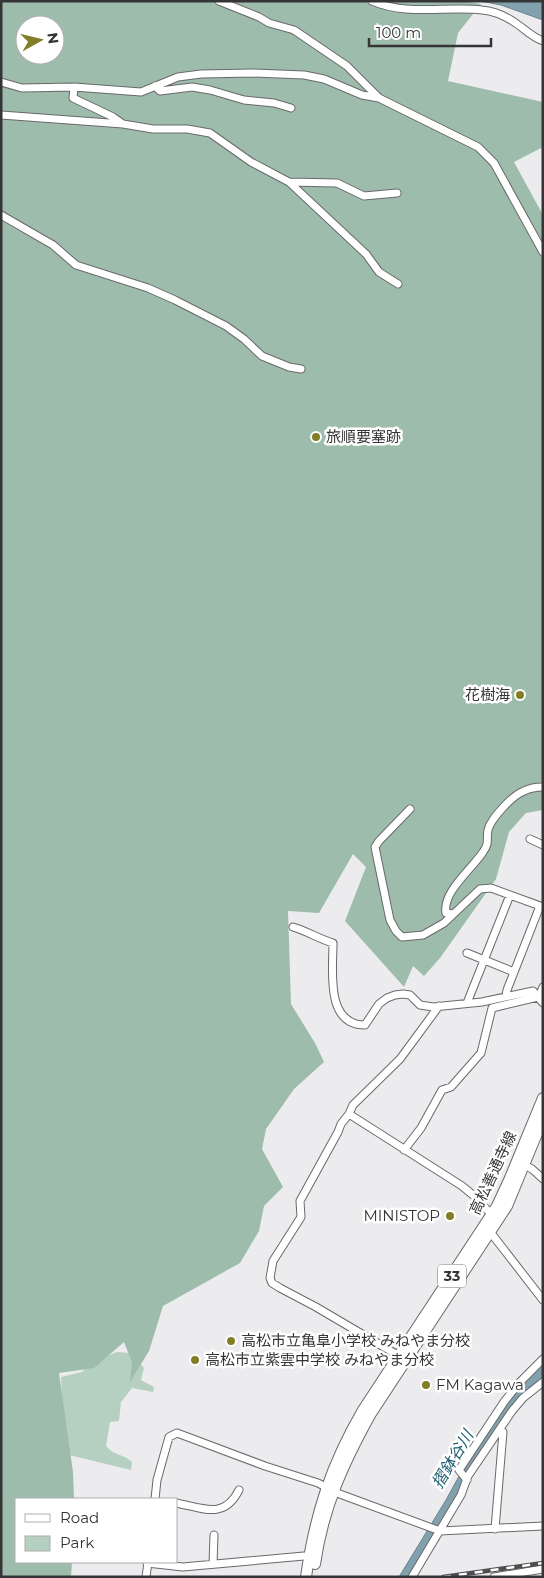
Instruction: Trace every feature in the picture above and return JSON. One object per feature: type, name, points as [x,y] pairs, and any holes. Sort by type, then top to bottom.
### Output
[{"type":"main road","name":"高松善通寺線","points":[[402,1358],[492,1215],[510,1178],[543,1098]]},
{"type":"main road","name":"高松善通寺線","points":[[313,1577],[330,1489],[343,1445],[363,1410],[491,1233],[507,1206],[543,1119]]},
{"type":"main road","name":"高松善通寺線","points":[[306,1577],[314,1531],[330,1489]]},
{"type":"street","points":[[219,1],[259,16],[269,24],[294,30],[347,66],[379,98]]},
{"type":"street","points":[[372,1],[407,9],[482,10],[495,13],[515,22],[543,41]]},
{"type":"street","points":[[1,82],[22,88],[74,87],[141,92],[178,77],[201,74],[304,75],[324,79],[362,95],[379,98],[478,146],[494,163],[543,252]]},
{"type":"street","points":[[155,86],[160,92],[192,87],[244,100],[274,103],[291,108]]},
{"type":"street","points":[[74,87],[73,98],[113,117],[123,124]]},
{"type":"street","points":[[1,115],[123,124],[153,129],[187,129],[210,133],[251,162],[289,182],[366,254],[379,272],[398,284]]},
{"type":"street","points":[[289,182],[337,183],[364,196],[397,193]]},
{"type":"street","points":[[1,215],[52,245],[76,265],[148,288],[175,300],[226,326],[244,339],[262,356],[289,367],[301,369]]},
{"type":"street","points":[[453,914],[446,913],[445,906],[453,890],[483,853],[489,842],[488,830],[496,816],[513,798],[523,791],[543,787]]},
{"type":"street","points":[[410,808],[375,847],[390,920],[402,938],[423,935],[444,923],[480,889],[491,888],[541,907],[506,996]]},
{"type":"street","points":[[530,839],[543,845]]},
{"type":"street","points":[[467,1003],[510,895]]},
{"type":"street","points":[[293,927],[333,943],[334,998],[338,1010],[345,1019],[352,1023],[365,1025],[379,1004],[395,995],[410,995],[420,1005],[432,1007],[482,1002],[532,991],[541,999]]},
{"type":"street","points":[[467,953],[514,972]]},
{"type":"street","points":[[541,999],[543,987]]},
{"type":"street","points":[[404,1150],[421,1128],[442,1090],[451,1087],[481,1052],[492,1008],[541,999]]},
{"type":"street","points":[[402,1358],[280,1288],[272,1283],[270,1278],[273,1261],[301,1217],[300,1201],[341,1124],[353,1105],[400,1059],[439,1006]]},
{"type":"street","points":[[349,1114],[462,1186],[492,1215]]},
{"type":"street","points":[[524,1165],[532,1169],[543,1179]]},
{"type":"street","points":[[491,1233],[543,1300]]},
{"type":"street","points":[[466,1480],[460,1470],[504,1402],[543,1360]]},
{"type":"street","points":[[412,1577],[461,1495],[466,1480],[500,1429],[523,1398],[543,1382]]},
{"type":"street","points":[[496,1530],[503,1432],[500,1429]]},
{"type":"street","points":[[155,1498],[157,1480],[169,1437],[176,1433],[439,1530],[496,1530],[543,1526]]},
{"type":"street","points":[[178,1503],[216,1510],[231,1503],[239,1490]]},
{"type":"street","points":[[213,1564],[214,1535]]},
{"type":"street","points":[[155,1563],[183,1567],[304,1556]]},
{"type":"street","points":[[146,1577],[148,1563]]},
{"type":"street","points":[[498,1576],[543,1569]]},
{"type":"green space","points":[[1,1],[461,1],[481,4],[458,33],[448,81],[543,102],[543,147],[514,162],[543,215],[543,810],[526,813],[509,832],[496,879],[440,958],[424,976],[413,966],[404,987],[345,921],[366,867],[353,854],[319,913],[288,911],[291,1004],[315,1043],[324,1062],[294,1089],[266,1129],[262,1149],[283,1187],[264,1206],[259,1231],[240,1263],[163,1306],[149,1351],[130,1382],[132,1362],[124,1342],[94,1368],[59,1373],[73,1472],[74,1498],[15,1498],[15,1563],[72,1563],[71,1577],[1,1577]]},
{"type":"green space","points":[[117,1352],[131,1353],[144,1368],[141,1380],[154,1387],[153,1392],[132,1388],[121,1402],[119,1421],[110,1422],[106,1446],[132,1462],[131,1470],[65,1454],[61,1377],[82,1372],[93,1361]]},
{"type":"water","points":[[480,1],[543,1],[543,20],[501,5]]},
{"type":"water","points":[[543,1363],[543,1377],[521,1395],[473,1464],[457,1495],[408,1577],[399,1577],[463,1469],[503,1407],[526,1378]]},
{"type":"railway","points":[[443,1577],[543,1563]]},
{"type":"place","name":"旅順要塞跡","points":[[316,437]]},
{"type":"place","name":"花樹海","points":[[520,695]]},
{"type":"place","name":"MINISTOP","points":[[450,1216]]},
{"type":"place","name":"高松市立亀阜小学校 みねやま分校","points":[[231,1341]]},
{"type":"place","name":"高松市立紫雲中学校 みねやま分校","points":[[195,1360]]},
{"type":"place","name":"FM Kagawa","points":[[426,1385]]},
{"type":"water label","name":"摺鉢谷川","points":[[452,1459]]}]
